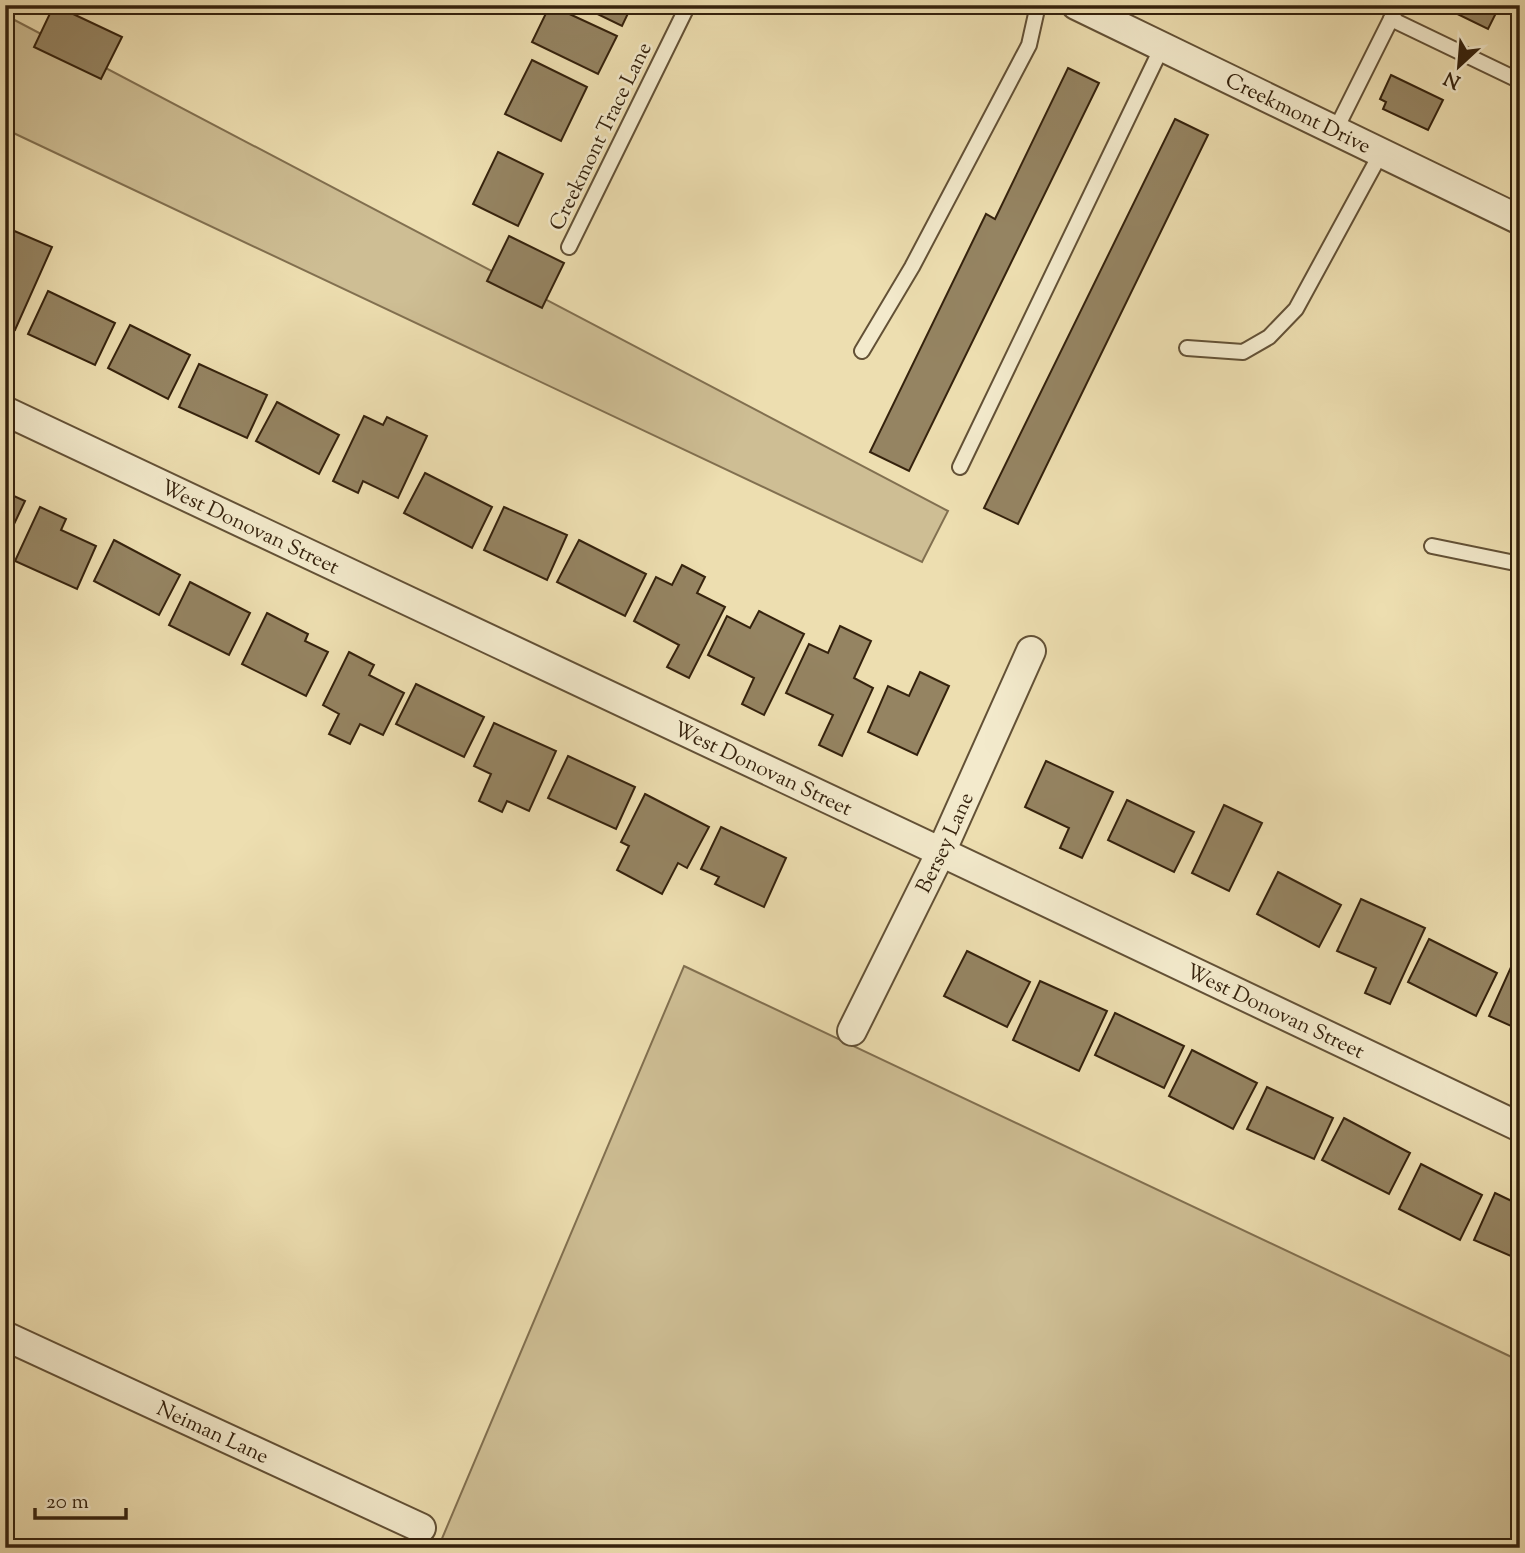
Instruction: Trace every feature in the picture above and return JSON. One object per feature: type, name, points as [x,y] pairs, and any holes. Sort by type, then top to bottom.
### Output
[{"type":"street","name":"Creekmont Drive","points":[[1076,5],[1520,220]]},
{"type":"street","name":"West Donovan Street","points":[[5,411],[1520,1127]]},
{"type":"street","name":"Bersey Lane","points":[[852,1031],[941,852],[1031,651]]},
{"type":"street","name":"Neiman Lane","points":[[5,1336],[421,1528]]},
{"type":"lane","name":"Creekmont Trace Lane","points":[[569,247],[688,5]]},
{"type":"lane","points":[[862,351],[912,267],[1019,64],[1028,45],[1038,5]]},
{"type":"lane","points":[[1335,131],[1394,12],[1520,81]]},
{"type":"lane","points":[[960,467],[1162,47]]},
{"type":"lane","points":[[1187,348],[1243,352],[1269,338],[1296,309],[1381,153]]},
{"type":"lane","points":[[1432,546],[1520,564]]},
{"type":"shaded area","points":[[5,15],[948,511],[922,562],[5,129]]},
{"type":"shaded area","points":[[684,966],[1520,1361],[1520,1548],[438,1548]]},
{"type":"building","points":[[54,5],[122,37],[101,79],[34,47]]},
{"type":"building","points":[[550,5],[617,36],[598,74],[532,42]]},
{"type":"building","points":[[579,5],[632,5],[622,26]]},
{"type":"building","points":[[1439,5],[1500,5],[1488,29]]},
{"type":"building","points":[[532,60],[587,87],[561,141],[505,114]]},
{"type":"building","points":[[1068,68],[1099,83],[909,471],[870,452],[986,214],[995,219]]},
{"type":"building","points":[[1391,75],[1443,100],[1428,130],[1383,109],[1386,102],[1380,99]]},
{"type":"building","points":[[1175,119],[1208,135],[1018,524],[984,508]]},
{"type":"building","points":[[498,152],[543,174],[518,226],[473,204]]},
{"type":"building","points":[[5,227],[52,247],[15,330],[5,326]]},
{"type":"building","points":[[509,236],[564,263],[542,308],[487,281]]},
{"type":"building","points":[[48,291],[115,323],[95,365],[28,334]]},
{"type":"building","points":[[130,325],[190,355],[168,399],[108,368]]},
{"type":"building","points":[[199,364],[267,395],[247,438],[179,407]]},
{"type":"building","points":[[277,402],[339,435],[319,474],[256,441]]},
{"type":"building","points":[[364,416],[383,425],[387,417],[427,436],[398,498],[363,481],[358,493],[333,481]]},
{"type":"building","points":[[425,473],[492,507],[472,548],[404,513]]},
{"type":"building","points":[[5,492],[25,501],[5,543]]},
{"type":"building","points":[[40,507],[66,519],[61,530],[96,546],[77,589],[15,561]]},
{"type":"building","points":[[504,507],[567,535],[547,580],[484,550]]},
{"type":"building","points":[[114,540],[180,575],[159,615],[94,581]]},
{"type":"building","points":[[579,540],[646,574],[625,616],[557,582]]},
{"type":"building","points":[[682,565],[705,577],[697,593],[725,607],[689,678],[667,667],[679,645],[634,621],[656,577],[672,585]]},
{"type":"building","points":[[190,582],[250,613],[229,655],[169,625]]},
{"type":"building","points":[[759,611],[804,634],[764,715],[742,704],[754,678],[708,655],[727,616],[750,628]]},
{"type":"building","points":[[267,613],[308,634],[305,641],[328,652],[306,696],[242,664]]},
{"type":"building","points":[[840,626],[871,641],[854,678],[873,688],[842,756],[819,745],[833,715],[786,693],[809,644],[828,653]]},
{"type":"building","points":[[349,652],[374,665],[369,675],[404,693],[383,735],[360,724],[350,744],[329,734],[339,714],[323,705]]},
{"type":"building","points":[[920,672],[949,686],[917,755],[868,732],[888,686],[909,696]]},
{"type":"building","points":[[416,684],[484,717],[464,757],[396,724]]},
{"type":"building","points":[[494,723],[556,751],[529,811],[507,801],[502,812],[479,801],[491,774],[474,766]]},
{"type":"building","points":[[568,756],[635,787],[616,829],[548,798]]},
{"type":"building","points":[[1046,761],[1113,792],[1082,858],[1060,848],[1069,828],[1025,807]]},
{"type":"building","points":[[645,794],[709,827],[687,868],[678,863],[662,894],[617,870],[629,846],[621,842]]},
{"type":"building","points":[[1127,800],[1194,832],[1174,872],[1108,840]]},
{"type":"building","points":[[1224,805],[1262,823],[1229,891],[1192,873]]},
{"type":"building","points":[[721,827],[786,858],[764,907],[715,884],[719,877],[701,869]]},
{"type":"building","points":[[1278,872],[1341,905],[1319,947],[1257,914]]},
{"type":"building","points":[[1361,899],[1425,928],[1390,1004],[1365,993],[1376,968],[1337,951]]},
{"type":"building","points":[[1429,939],[1497,973],[1476,1016],[1408,982]]},
{"type":"building","points":[[967,951],[1030,982],[1007,1027],[944,996]]},
{"type":"building","points":[[1516,956],[1520,958],[1520,1030],[1489,1016]]},
{"type":"building","points":[[1040,981],[1107,1011],[1079,1071],[1013,1040]]},
{"type":"building","points":[[1115,1013],[1184,1046],[1164,1088],[1095,1055]]},
{"type":"building","points":[[1192,1050],[1257,1083],[1233,1129],[1169,1096]]},
{"type":"building","points":[[1267,1087],[1333,1118],[1314,1159],[1247,1129]]},
{"type":"building","points":[[1344,1118],[1410,1153],[1389,1194],[1322,1160]]},
{"type":"building","points":[[1421,1164],[1482,1195],[1460,1240],[1399,1209]]},
{"type":"building","points":[[1495,1193],[1520,1205],[1520,1260],[1474,1240]]}]
